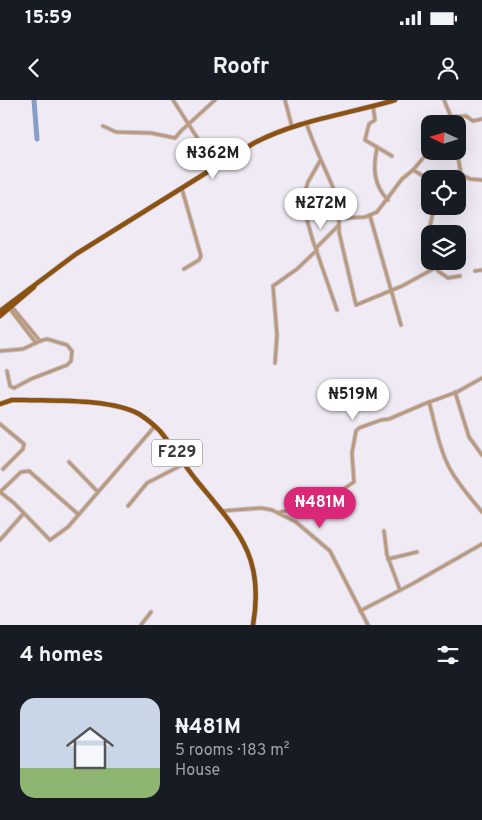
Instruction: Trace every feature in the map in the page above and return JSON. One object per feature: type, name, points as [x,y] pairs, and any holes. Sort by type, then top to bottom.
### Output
[{"type":"main road","points":[[0,311],[98,240],[254,143],[274,133],[306,122],[395,100]]},
{"type":"main road","points":[[0,316],[32,290],[40,281]]},
{"type":"main road","name":"F229","points":[[0,404],[12,400],[24,400],[107,405],[130,410],[155,426],[243,540],[254,568],[256,594],[253,625]]},
{"type":"street","points":[[173,100],[216,168]]},
{"type":"street","points":[[103,126],[116,132],[151,133],[172,139],[215,100]]},
{"type":"street","points":[[285,100],[292,127]]},
{"type":"street","points":[[444,100],[451,115]]},
{"type":"street","points":[[376,104],[375,120],[369,124],[364,138],[367,142],[392,156]]},
{"type":"street","points":[[466,116],[473,121],[482,120]]},
{"type":"street","points":[[306,122],[320,160],[346,218],[370,216],[376,212],[388,200],[402,180],[422,160]]},
{"type":"street","points":[[377,148],[375,176],[379,189],[388,200]]},
{"type":"street","points":[[320,160],[308,182],[302,202],[337,310]]},
{"type":"street","points":[[458,160],[460,170]]},
{"type":"street","points":[[413,170],[421,175]]},
{"type":"street","points":[[466,177],[482,180]]},
{"type":"street","points":[[182,189],[201,256],[199,260],[184,269]]},
{"type":"street","points":[[340,207],[339,232],[356,305],[390,292],[430,270]]},
{"type":"street","points":[[370,216],[390,292],[401,325]]},
{"type":"street","points":[[275,363],[277,335],[273,286],[297,269],[339,225]]},
{"type":"street","points":[[437,270],[448,278],[460,276]]},
{"type":"street","points":[[475,271],[482,270]]},
{"type":"street","points":[[11,308],[38,342]]},
{"type":"street","points":[[0,351],[23,349],[47,339],[67,345],[72,351],[71,361],[67,365],[14,388],[10,386],[7,370]]},
{"type":"street","points":[[278,513],[314,508],[354,482],[352,452],[356,430],[359,428],[389,419],[456,392],[482,378]]},
{"type":"street","points":[[456,392],[469,437],[482,455]]},
{"type":"street","points":[[429,402],[447,464],[482,512]]},
{"type":"street","points":[[0,424],[24,444],[23,449],[4,469]]},
{"type":"street","points":[[78,514],[29,471],[22,472],[0,492],[14,503],[50,540],[68,526],[155,426]]},
{"type":"street","points":[[69,462],[97,492]]},
{"type":"street","points":[[128,506],[148,483],[184,464]]},
{"type":"street","points":[[221,511],[261,508],[278,513],[296,522],[330,551],[368,625]]},
{"type":"street","points":[[0,540],[24,513]]},
{"type":"street","points":[[384,531],[388,560],[400,590]]},
{"type":"street","points":[[360,611],[482,544]]},
{"type":"street","points":[[388,560],[418,552]]},
{"type":"street","points":[[141,625],[151,612]]},
{"type":"waterway","points":[[34,100],[37,139]]}]
